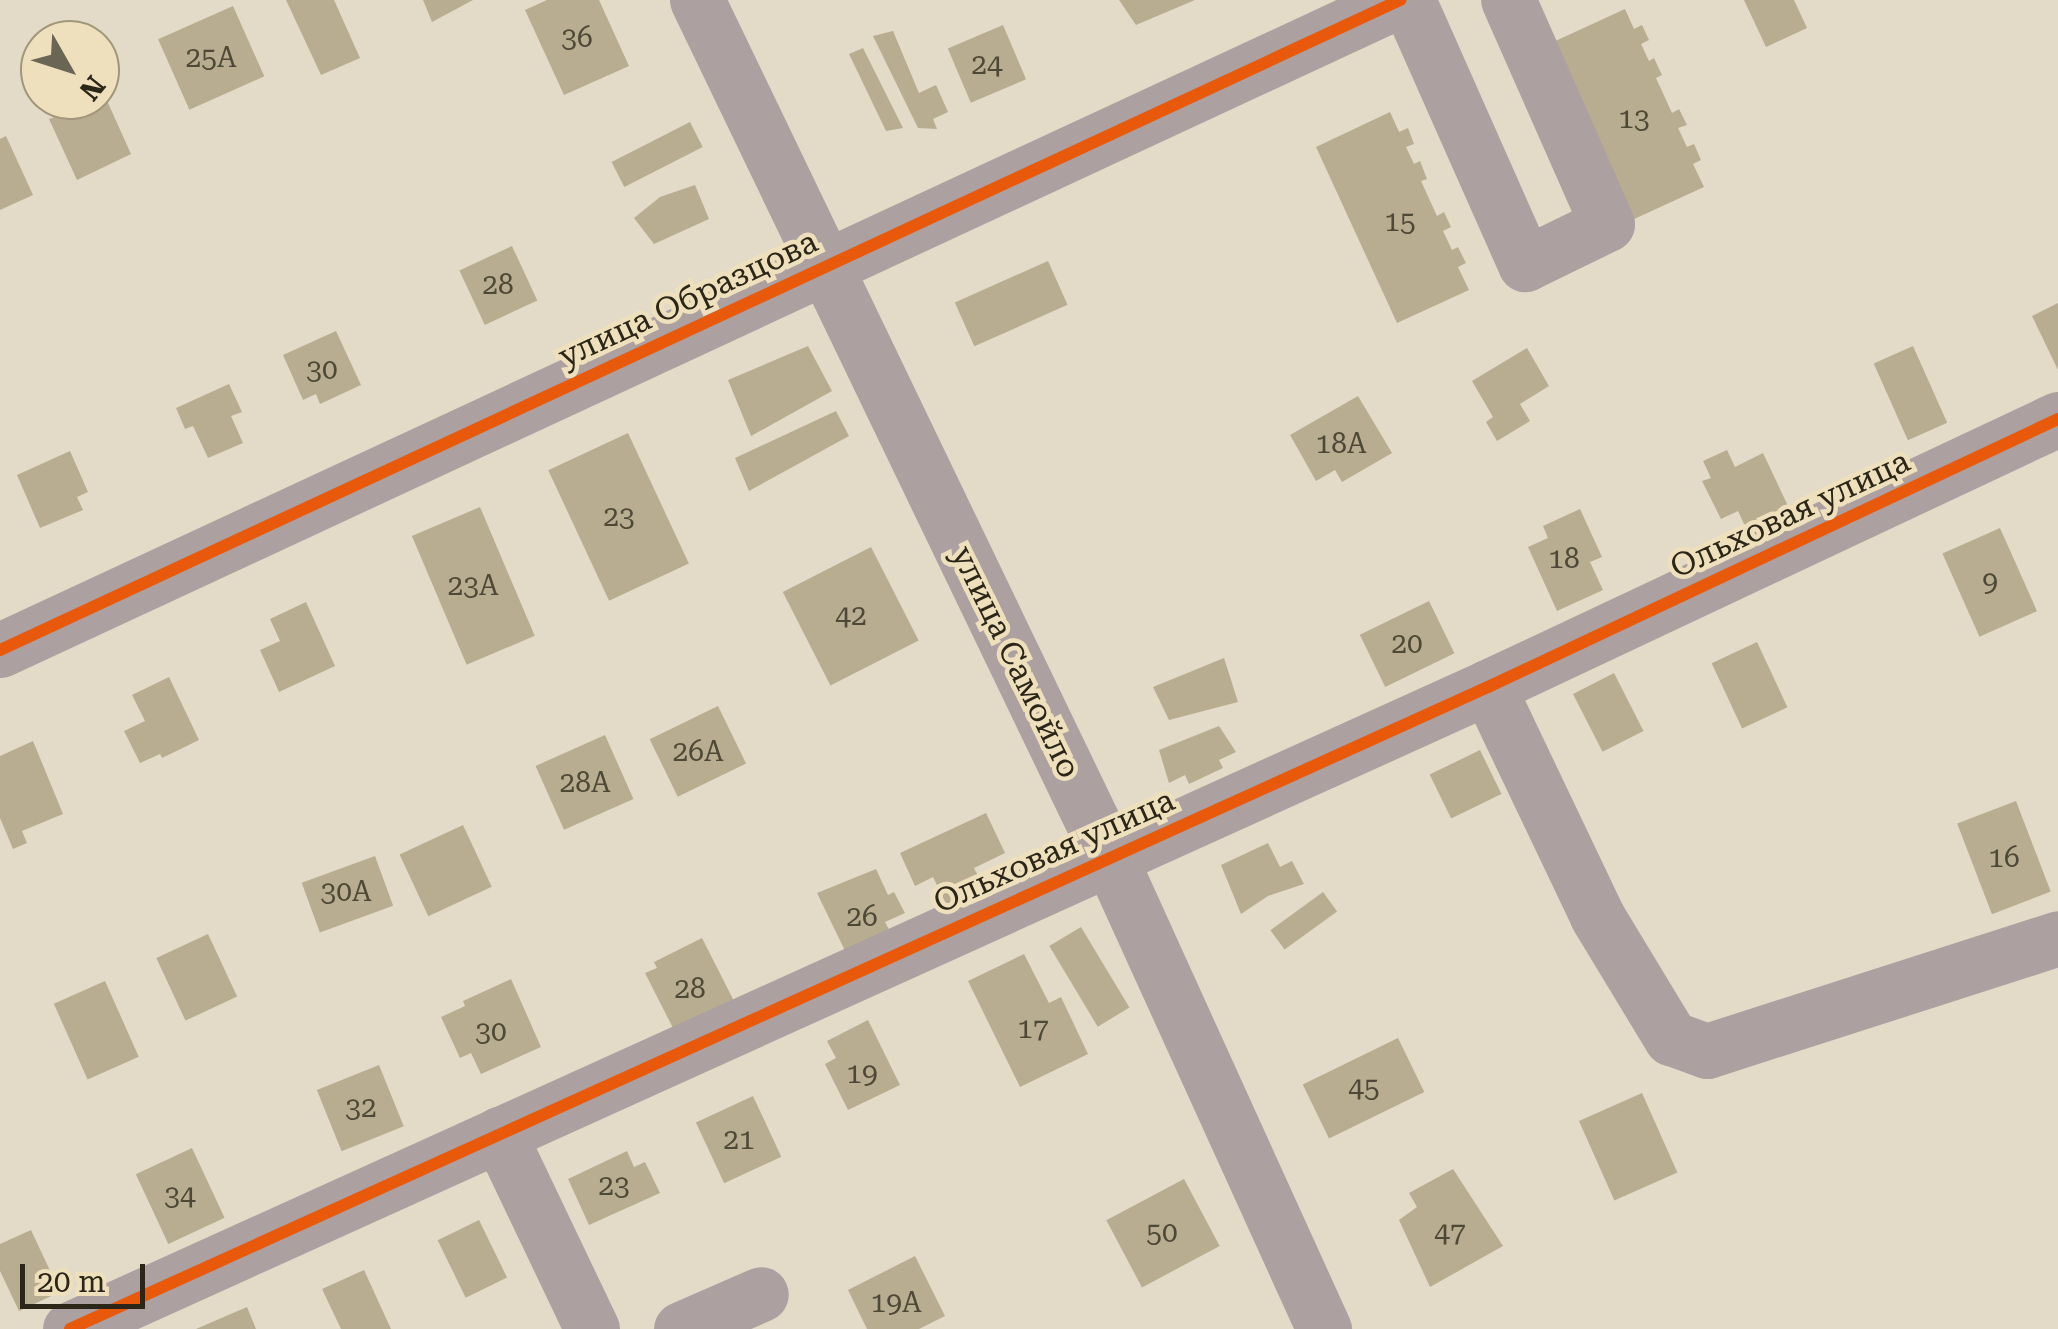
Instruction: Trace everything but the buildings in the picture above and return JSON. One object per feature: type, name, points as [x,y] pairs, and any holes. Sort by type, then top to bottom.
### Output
[{"type":"street","name":"улица Самойло","points":[[697,0],[1109,856],[1324,1329]]},
{"type":"street","name":"улица Образцова","points":[[0,650],[1404,0]]},
{"type":"street","points":[[1404,0],[1525,264],[1607,224],[1508,0]]},
{"type":"street","name":"Ольховая улица","points":[[70,1329],[1488,686],[2058,419]]},
{"type":"street","points":[[1488,686],[1597,916],[1671,1038],[1707,1051],[2058,938]]},
{"type":"street","points":[[499,1134],[592,1329]]},
{"type":"street","points":[[681,1329],[760,1294]]},
{"type":"cycle path","points":[[0,650],[1400,0]]},
{"type":"cycle path","points":[[70,1329],[1488,687],[2058,419]]}]
